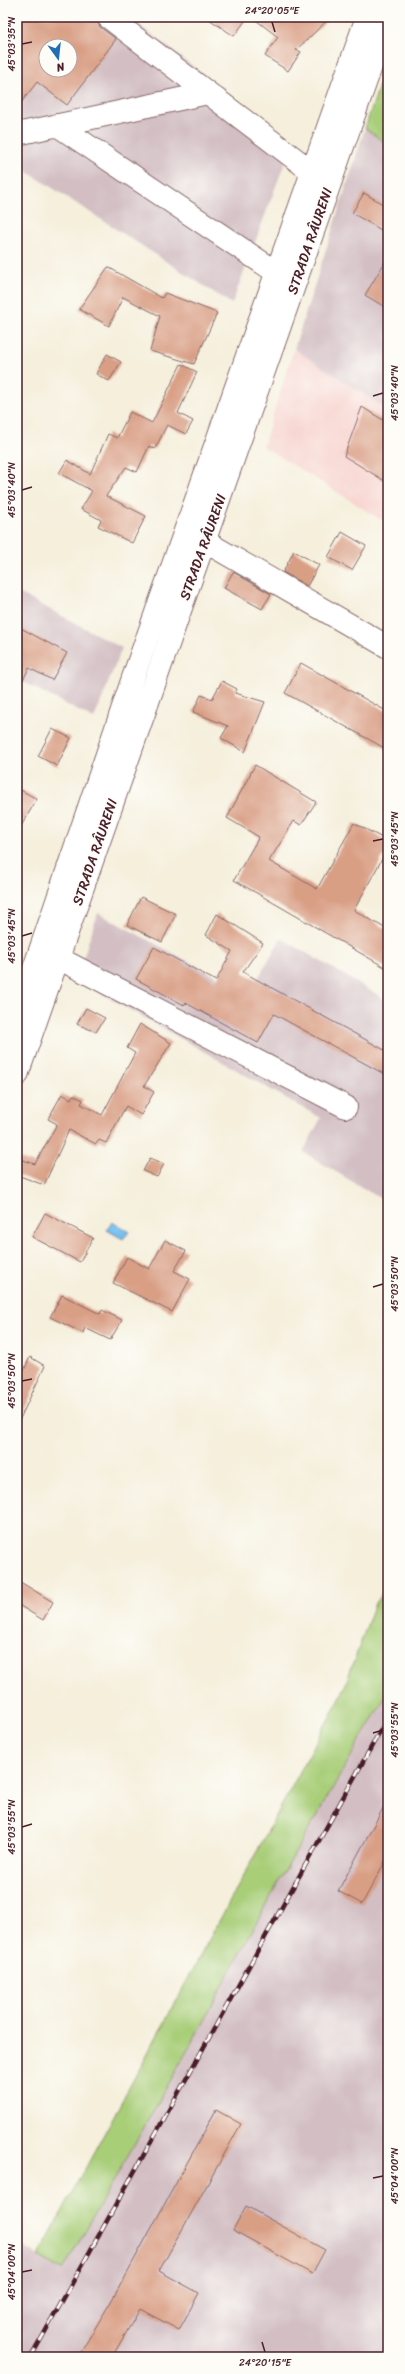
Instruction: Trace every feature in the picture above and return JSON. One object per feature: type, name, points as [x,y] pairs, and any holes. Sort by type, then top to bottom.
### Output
[{"type":"main road","points":[[108,17],[311,172]]},
{"type":"main road","name":"STRADA RÂURENI","points":[[17,1018],[135,672],[367,17]]},
{"type":"main road","name":"STRADA RÂURENI","points":[[17,1075],[206,542],[388,18]]},
{"type":"main road","points":[[17,134],[208,93]]},
{"type":"main road","points":[[57,126],[276,272]]},
{"type":"main road","points":[[206,542],[388,647]]},
{"type":"main road","points":[[58,958],[346,1107]]},
{"type":"shaded area","points":[[17,17],[129,17],[292,143],[232,304],[17,165]]},
{"type":"shaded area","points":[[365,128],[388,145],[388,410],[294,349]]},
{"type":"shaded area","points":[[294,349],[388,410],[388,524],[263,446]]},
{"type":"shaded area","points":[[17,592],[122,648],[94,719],[17,679]]},
{"type":"shaded area","points":[[98,913],[249,994],[281,938],[388,1001],[388,1203],[303,1152],[321,1118],[76,979]]},
{"type":"shaded area","points":[[388,1692],[388,2357],[17,2357],[17,2242],[38,2256],[190,2046],[279,1881]]},
{"type":"green space","points":[[388,59],[388,145],[365,128]]},
{"type":"green space","points":[[388,1585],[388,1692],[279,1881],[190,2046],[63,2270],[38,2256],[342,1694],[375,1603]]},
{"type":"water","points":[[112,1222],[129,1232],[123,1239],[107,1230]]},
{"type":"building","points":[[17,17],[96,17],[100,27],[116,39],[67,105],[37,82],[17,108]]},
{"type":"building","points":[[206,17],[248,17],[234,36]]},
{"type":"building","points":[[252,17],[331,17],[296,50],[301,52],[288,71],[265,56],[278,37]]},
{"type":"building","points":[[364,193],[388,207],[388,234],[352,213]]},
{"type":"building","points":[[388,257],[388,309],[365,295]]},
{"type":"building","points":[[108,267],[162,298],[165,293],[217,313],[194,364],[150,351],[160,316],[123,297],[109,326],[79,309]]},
{"type":"building","points":[[107,354],[121,362],[109,381],[96,374]]},
{"type":"building","points":[[181,364],[197,372],[178,413],[193,421],[186,434],[167,425],[155,449],[149,446],[137,472],[126,467],[106,496],[146,516],[132,543],[98,526],[101,520],[81,509],[92,491],[59,473],[67,460],[90,474],[108,434],[117,438],[130,412],[152,423]]},
{"type":"building","points":[[362,407],[388,423],[388,483],[344,456]]},
{"type":"building","points":[[342,532],[366,546],[352,570],[328,557]]},
{"type":"building","points":[[294,551],[319,565],[307,586],[283,572]]},
{"type":"building","points":[[233,572],[271,594],[262,609],[224,588]]},
{"type":"building","points":[[17,626],[67,653],[52,680],[29,668],[17,692]]},
{"type":"building","points":[[301,663],[388,712],[388,750],[285,693]]},
{"type":"building","points":[[222,681],[237,689],[235,693],[265,702],[245,752],[221,738],[228,726],[193,712],[201,695],[212,699]]},
{"type":"building","points":[[52,729],[71,738],[57,766],[38,756]]},
{"type":"building","points":[[255,765],[316,802],[301,825],[294,821],[269,861],[317,889],[354,823],[388,841],[388,848],[354,910],[388,930],[388,969],[234,880],[259,837],[227,818]]},
{"type":"building","points":[[17,788],[37,799],[17,833]]},
{"type":"building","points":[[141,897],[176,914],[162,942],[127,925]]},
{"type":"building","points":[[217,914],[263,943],[243,972],[388,1052],[388,1076],[274,1014],[258,1043],[186,1003],[184,1005],[136,979],[154,947],[216,981],[232,951],[206,935]]},
{"type":"building","points":[[86,1008],[105,1018],[96,1032],[77,1024]]},
{"type":"building","points":[[140,1024],[171,1043],[144,1086],[154,1092],[141,1115],[126,1106],[106,1143],[99,1140],[96,1144],[69,1130],[44,1185],[17,1175],[17,1158],[35,1164],[57,1124],[48,1119],[62,1094],[71,1099],[73,1095],[83,1100],[81,1104],[102,1115],[135,1053],[127,1048]]},
{"type":"building","points":[[150,1158],[164,1164],[157,1177],[143,1171]]},
{"type":"building","points":[[45,1213],[93,1238],[80,1262],[32,1237]]},
{"type":"building","points":[[165,1240],[186,1251],[174,1271],[190,1279],[172,1312],[113,1283],[127,1257],[149,1269]]},
{"type":"building","points":[[62,1295],[100,1314],[102,1310],[122,1320],[110,1340],[85,1328],[83,1333],[50,1317]]},
{"type":"building","points":[[30,1357],[45,1366],[17,1425],[17,1386]]},
{"type":"building","points":[[17,1580],[53,1602],[43,1620],[17,1604]]},
{"type":"building","points":[[388,1799],[388,1856],[362,1904],[338,1891]]},
{"type":"building","points":[[216,2110],[241,2124],[159,2271],[199,2293],[179,2330],[140,2309],[112,2357],[78,2357],[116,2293]]},
{"type":"building","points":[[246,2206],[325,2250],[312,2274],[233,2230]]},
{"type":"railway","points":[[31,2357],[388,1717]]}]
